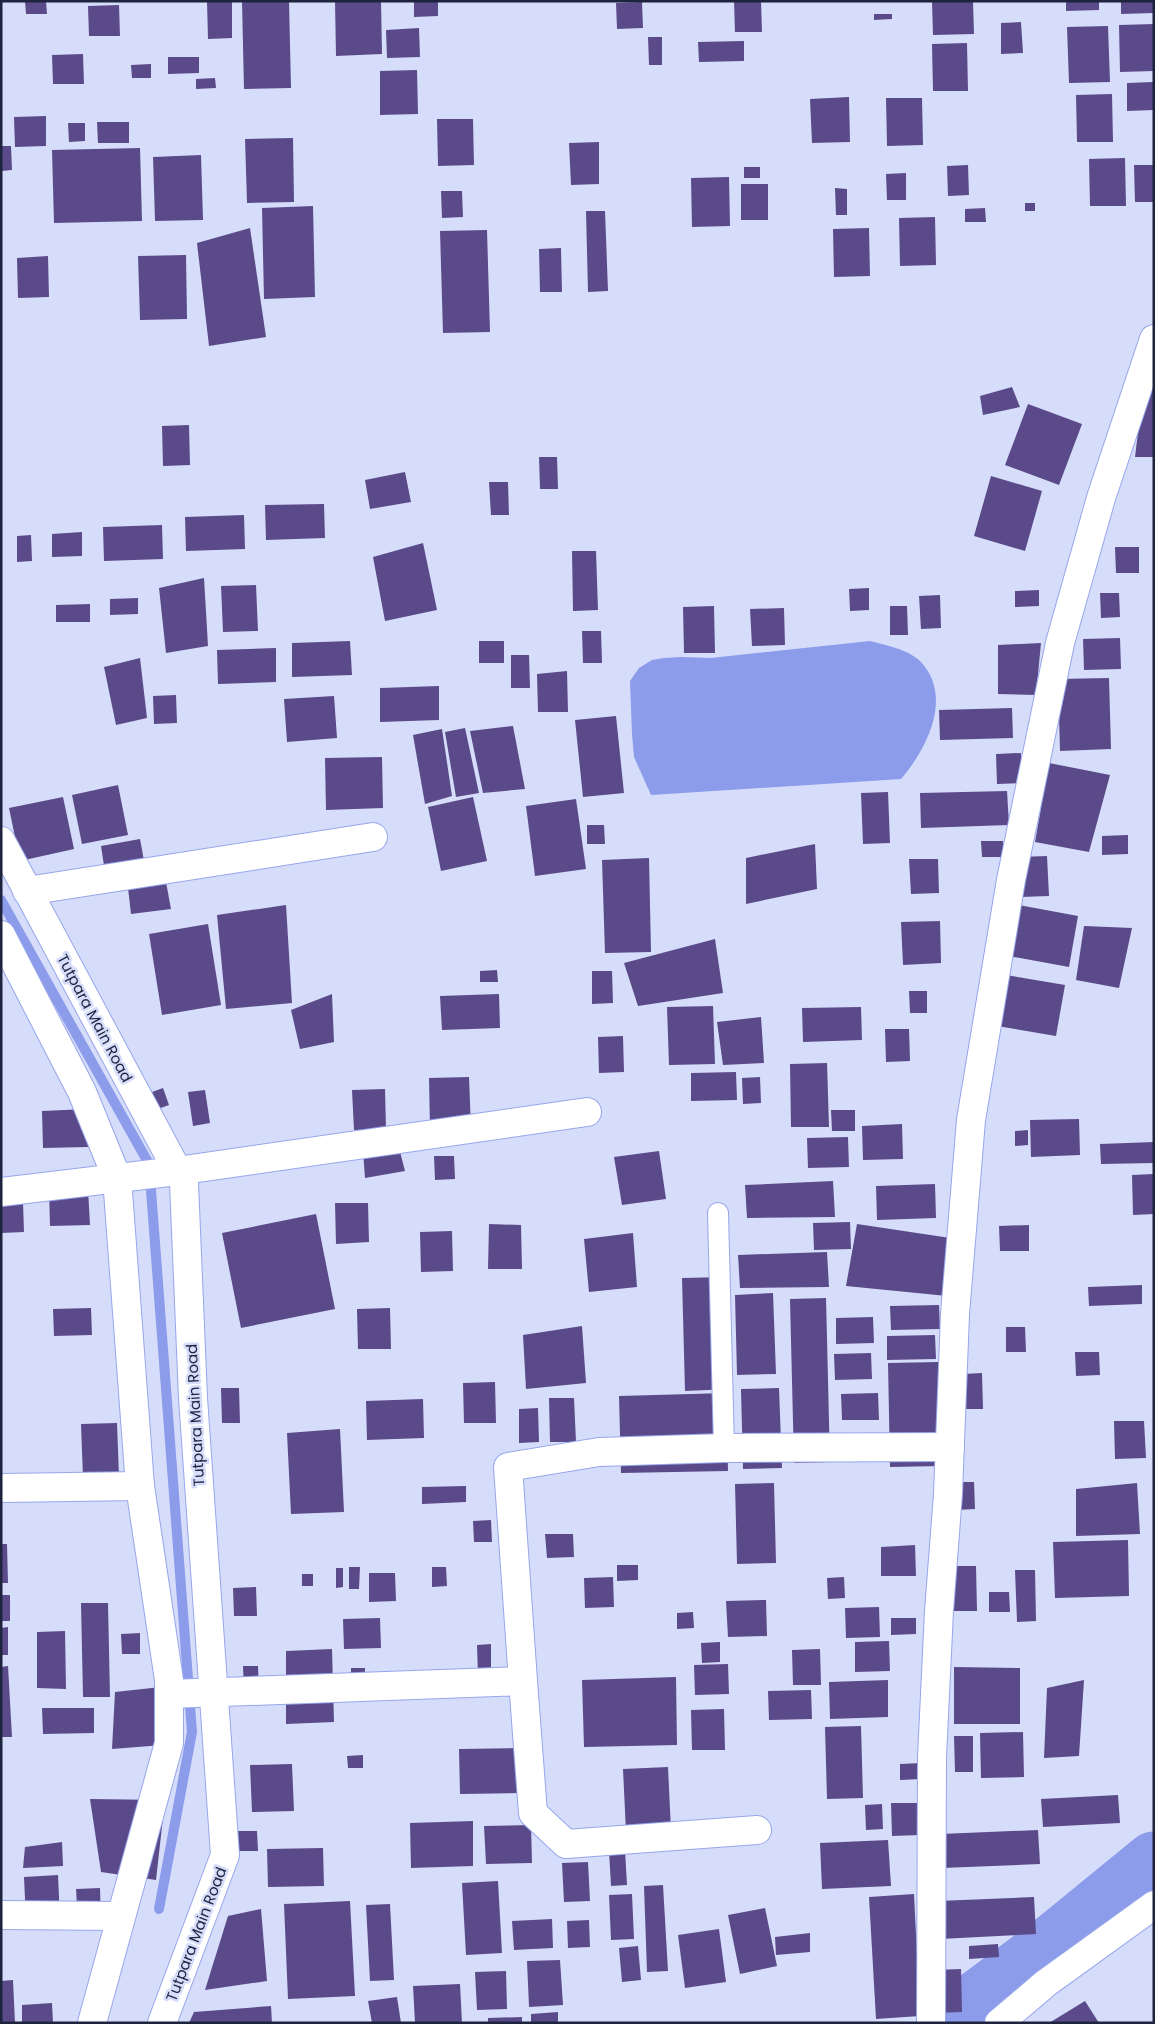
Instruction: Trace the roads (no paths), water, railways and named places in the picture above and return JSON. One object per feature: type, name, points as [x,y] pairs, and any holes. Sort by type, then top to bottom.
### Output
[{"type":"street","points":[[931,2023],[932,1757],[939,1611],[948,1494],[956,1314],[971,1120],[1011,880],[1060,643],[1101,498],[1154,339]]},
{"type":"street","points":[[28,891],[373,837]]},
{"type":"street","name":"Tutpara Main Road","points":[[1,842],[28,891],[148,1174],[184,1184],[193,1398],[225,1856],[162,2023]]},
{"type":"street","points":[[1,935],[82,1092],[148,1174],[140,1486],[169,1680],[169,1743],[92,2023]]},
{"type":"street","points":[[1,1192],[148,1174],[587,1112]]},
{"type":"street","points":[[757,1830],[566,1844],[533,1814],[508,1467],[599,1452],[724,1448],[950,1447]]},
{"type":"street","points":[[1,1488],[140,1486]]},
{"type":"street","points":[[169,1694],[523,1681]]},
{"type":"street","points":[[999,2023],[1046,1983],[1154,1905]]},
{"type":"street","points":[[1,1915],[121,1916]]},
{"type":"lane","points":[[718,1213],[724,1448]]},
{"type":"water","points":[[870,641],[897,648],[915,657],[930,675],[935,690],[936,706],[927,738],[920,753],[901,779],[651,795],[634,757],[630,681],[639,668],[652,660],[664,658],[711,658]]},
{"type":"waterway","points":[[1,900],[149,1164],[192,1732],[159,1909]]},
{"type":"waterway","points":[[948,2023],[1050,1947],[1154,1862]]}]
